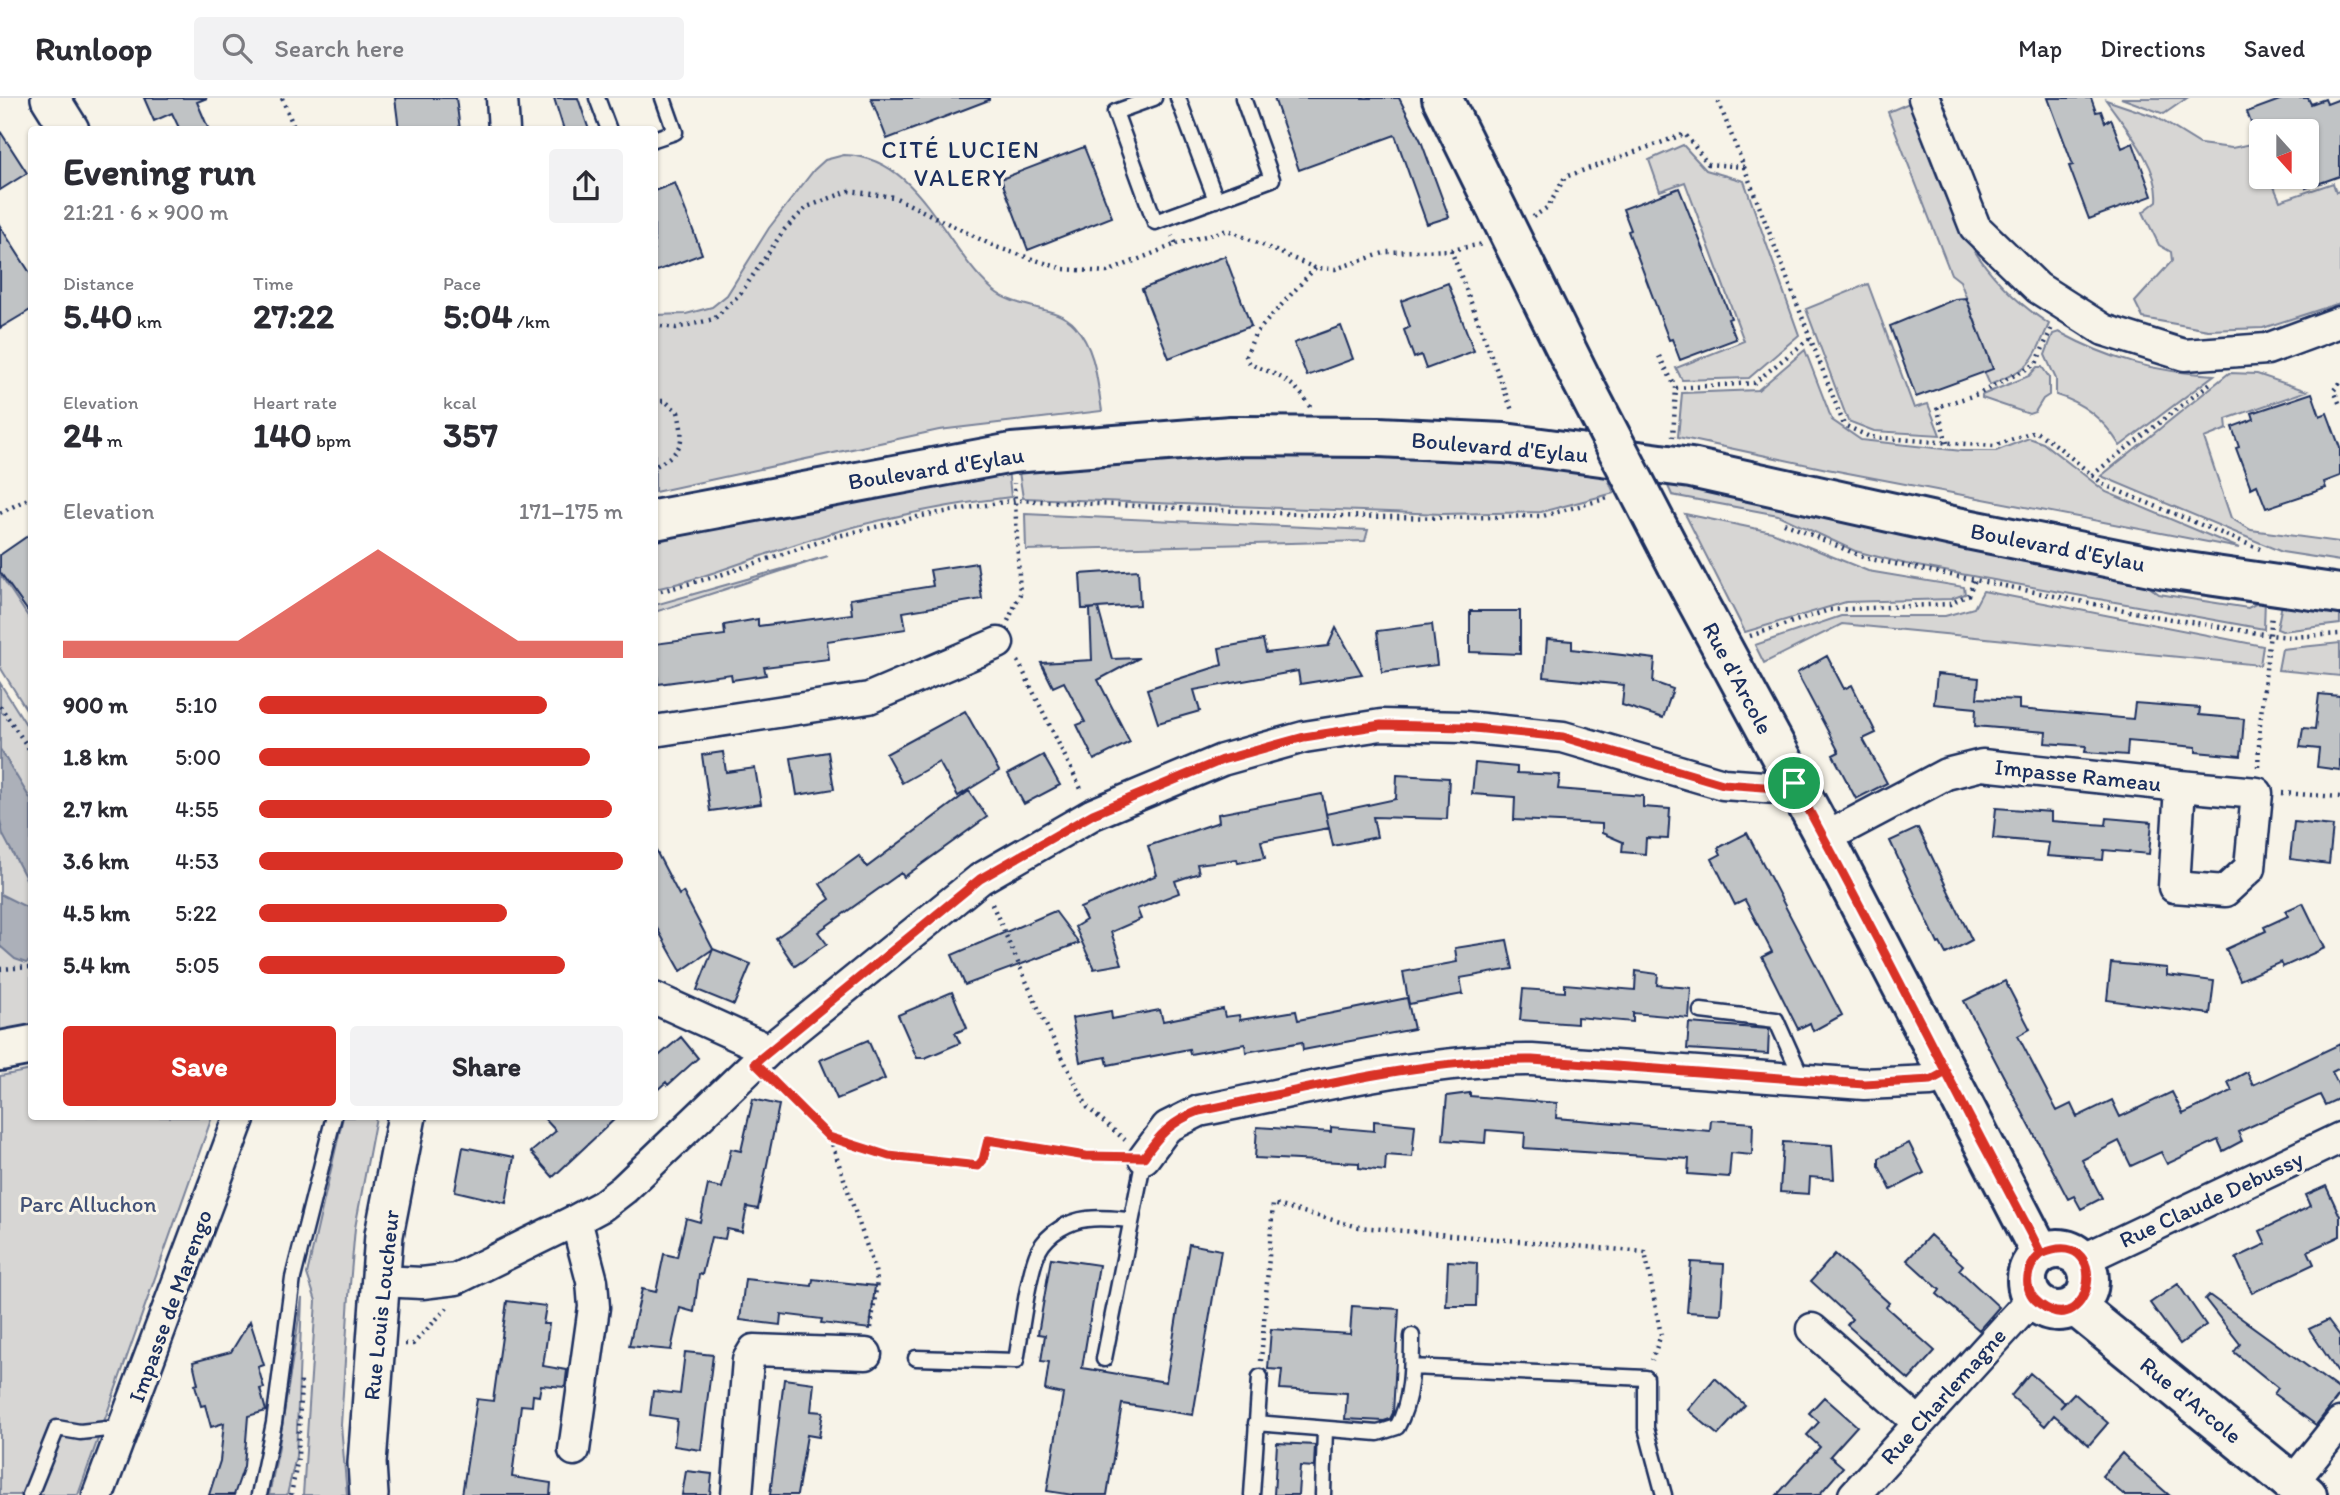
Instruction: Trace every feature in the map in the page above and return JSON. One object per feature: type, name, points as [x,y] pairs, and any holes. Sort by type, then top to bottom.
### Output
[{"type":"main road","name":"Rue d'Arcole","points":[[1442,98],[1582,381],[1720,646],[1825,838],[2041,1254]]},
{"type":"main road","name":"Boulevard d'Eylau","points":[[658,519],[1012,453],[1231,436],[1379,437],[1525,446],[1672,465],[1983,533],[2166,569],[2340,594]]},
{"type":"main road","points":[[0,1051],[28,1046]]},
{"type":"main road","points":[[2058,1248],[2076,1253],[2082,1260],[2087,1267],[2089,1284],[2086,1293],[2075,1306],[2057,1311],[2048,1309],[2033,1298],[2027,1279],[2034,1261],[2041,1254],[2058,1248]]},
{"type":"main road","name":"Rue d'Arcole","points":[[2075,1306],[2300,1489]]},
{"type":"street","points":[[50,98],[68,126]]},
{"type":"street","points":[[502,98],[504,126]]},
{"type":"street","points":[[1924,98],[1975,227],[2038,288],[2104,330],[2184,355],[2267,349],[2340,322]]},
{"type":"street","points":[[658,731],[869,698],[1007,650]]},
{"type":"street","points":[[380,1281],[422,1283],[456,1279],[602,1206],[624,1189],[762,1056],[980,879],[1093,814],[1222,760],[1304,737],[1381,725],[1464,727],[1563,737],[1723,784],[1777,788],[1794,783]]},
{"type":"street","name":"Impasse Rameau","points":[[1825,838],[1946,774],[1982,765],[2257,793],[2250,868],[2225,891],[2174,887],[2180,786]]},
{"type":"street","points":[[658,1000],[762,1056]]},
{"type":"street","points":[[1144,1157],[1167,1127],[1182,1117],[1199,1111],[1436,1064],[1480,1060],[1532,1060],[1803,1080],[1888,1083],[1931,1080],[1946,1072]]},
{"type":"street","name":"Impasse de Marengo","points":[[98,1495],[126,1427],[156,1338],[238,1120]]},
{"type":"street","name":"Rue Louis Loucheur","points":[[369,1495],[367,1463],[384,1235],[406,1120]]},
{"type":"street","name":"Rue Claude Debussy","points":[[2082,1260],[2340,1138]]},
{"type":"street","points":[[574,1450],[594,1307],[592,1281],[576,1220]]},
{"type":"street","name":"Rue Charlemagne","points":[[1854,1495],[2033,1298]]},
{"type":"street","points":[[1812,1329],[1919,1423]]},
{"type":"street","points":[[737,1495],[748,1360],[754,1350],[866,1354]]},
{"type":"street","points":[[2300,1489],[2340,1423]]},
{"type":"lane","points":[[597,98],[608,126]]},
{"type":"lane","points":[[658,138],[675,132],[663,98]]},
{"type":"lane","points":[[1154,98],[1115,112],[1155,222],[1272,179],[1243,98]]},
{"type":"lane","points":[[1178,98],[1216,200]]},
{"type":"lane","points":[[1702,1012],[1776,1020],[1803,1080]]},
{"type":"lane","points":[[259,1495],[274,1423],[293,1278],[333,1120]]},
{"type":"lane","points":[[1104,1359],[1144,1157]]},
{"type":"lane","points":[[916,1358],[1016,1361],[1034,1266],[1039,1251],[1048,1238],[1060,1229],[1088,1219],[1130,1220]]},
{"type":"lane","points":[[1256,1423],[1378,1433],[1397,1427],[1404,1414],[1412,1367],[1412,1336]]},
{"type":"lane","points":[[1412,1367],[1646,1378],[1646,1427],[1664,1495]]},
{"type":"lane","points":[[1252,1495],[1260,1377]]},
{"type":"lane","points":[[30,1495],[57,1429],[80,1432],[126,1427]]},
{"type":"lane","points":[[1323,1495],[1325,1429]]},
{"type":"path","points":[[282,98],[293,126]]},
{"type":"path","points":[[1717,98],[1844,425],[1870,437],[1994,446],[2035,432],[2056,444],[2104,485],[2264,551]]},
{"type":"path","points":[[1509,233],[1548,207],[1565,177],[1685,134],[1708,164],[1744,167]]},
{"type":"path","points":[[658,326],[676,328],[713,319],[741,293],[784,230],[807,207],[849,191],[894,197],[996,247],[1063,269],[1107,272],[1176,244],[1228,230],[1315,268],[1335,269],[1387,251],[1451,250],[1525,446]]},
{"type":"path","points":[[1165,218],[1176,244]]},
{"type":"path","points":[[1315,268],[1255,334],[1245,356],[1250,364],[1283,377],[1303,392],[1325,436]]},
{"type":"path","points":[[1947,443],[1937,407],[1978,394],[2036,363],[2062,304]]},
{"type":"path","points":[[1676,388],[1754,383],[1810,338]]},
{"type":"path","points":[[2092,475],[2218,377],[2223,352]]},
{"type":"path","points":[[1659,356],[1676,388],[1672,465]]},
{"type":"path","points":[[2340,383],[2333,390],[2340,405]]},
{"type":"path","points":[[658,401],[665,401],[678,412],[683,437],[674,456],[658,465]]},
{"type":"path","points":[[1012,453],[1020,594],[1007,650],[1093,814]]},
{"type":"path","points":[[658,592],[714,577],[834,537],[921,516],[1016,500],[1446,519],[1543,516],[1614,496]]},
{"type":"path","points":[[0,513],[28,499]]},
{"type":"path","points":[[1779,521],[1865,558],[2154,616],[2269,635],[2291,637],[2340,634]]},
{"type":"path","points":[[1720,646],[1829,611],[1950,604],[1968,595],[1975,580]]},
{"type":"path","points":[[2260,734],[2269,635],[2277,587]]},
{"type":"path","points":[[0,706],[28,747]]},
{"type":"path","points":[[2257,793],[2340,797]]},
{"type":"path","points":[[1002,926],[1043,1018],[1088,1108],[1144,1157]]},
{"type":"path","points":[[0,969],[28,967]]},
{"type":"path","points":[[762,1056],[829,1137],[877,1280],[866,1354]]},
{"type":"path","points":[[829,1137],[889,1156],[978,1166],[983,1160],[988,1140],[1086,1156],[1144,1157]]},
{"type":"path","points":[[1260,1377],[1273,1204],[1359,1227],[1645,1252],[1661,1335],[1646,1378]]},
{"type":"green space","points":[[2121,98],[2187,98],[2164,114]]},
{"type":"green space","points":[[2106,100],[2156,117],[2200,144],[2232,148],[2249,144],[2249,189],[2275,189],[2280,201],[2333,183],[2336,192],[2340,191],[2340,303],[2263,328],[2208,330],[2143,318],[2135,302],[2172,261],[2171,252],[2159,245],[2143,212],[2157,201],[2156,188],[2147,161]]},
{"type":"green space","points":[[1909,103],[1946,198],[1976,253],[1996,279],[2049,324],[2038,349],[2028,363],[2015,373],[1990,385],[1984,371],[1993,368],[1960,281],[1951,274],[1888,112]]},
{"type":"green space","points":[[1683,145],[1706,170],[1744,181],[1799,335],[1749,378],[1682,380],[1676,368],[1744,341],[1685,182],[1660,191],[1649,160]]},
{"type":"green space","points":[[844,155],[870,159],[892,170],[928,207],[975,272],[993,290],[1013,301],[1058,314],[1075,326],[1091,356],[1102,411],[939,430],[658,491],[658,315],[686,314],[712,307],[727,295],[769,228],[814,170],[825,160]]},
{"type":"green space","points":[[1868,284],[1914,408],[1928,404],[1940,435],[1874,431],[1848,421],[1806,309]]},
{"type":"green space","points":[[2059,332],[2097,350],[2134,363],[2172,371],[2214,375],[2120,446],[2093,414],[2056,395],[2056,379],[2045,355],[2053,334]]},
{"type":"green space","points":[[1805,350],[1832,420],[1861,440],[1962,451],[1996,451],[2029,438],[2043,443],[2106,492],[2239,548],[1827,469],[1678,437],[1682,393],[1758,390]]},
{"type":"green space","points":[[2037,367],[2042,367],[2049,377],[2049,395],[2035,412],[2029,414],[1982,398],[1982,395],[2029,376]]},
{"type":"green space","points":[[2229,373],[2257,374],[2307,391],[2226,419],[2227,429],[2204,438],[2231,518],[2251,530],[2340,542],[2340,561],[2282,552],[2101,476]]},
{"type":"green space","points":[[1310,451],[1473,457],[1606,474],[1614,493],[1541,512],[1442,514],[1023,498],[1018,466]]},
{"type":"green space","points":[[1008,469],[1011,497],[941,507],[850,528],[658,588],[658,541],[856,496]]},
{"type":"green space","points":[[1667,484],[2140,580],[2159,594],[2248,608],[2265,599],[2264,629],[1906,564],[1855,551],[1778,515],[1672,495]]},
{"type":"green space","points":[[1025,514],[1368,530],[1365,541],[1026,550]]},
{"type":"green space","points":[[1685,514],[1772,532],[1868,571],[1964,587],[1965,594],[1951,599],[1846,602],[1745,632]]},
{"type":"green space","points":[[828,556],[658,611],[658,604]]},
{"type":"green space","points":[[0,574],[28,616],[28,712],[0,667]]},
{"type":"green space","points":[[1983,591],[2263,646],[2260,665],[1842,624],[1764,663],[1755,645],[1841,616],[1945,616],[1974,608]]},
{"type":"green space","points":[[2282,604],[2340,611],[2340,624],[2282,631],[2277,629]]},
{"type":"green space","points":[[2340,643],[2340,676],[2278,670],[2282,649]]},
{"type":"green space","points":[[0,683],[28,728],[28,1027],[0,1032]]},
{"type":"green space","name":"Parc Alluchon","points":[[28,1071],[28,1120],[211,1120],[78,1495],[0,1495],[0,1076]]},
{"type":"green space","points":[[342,1120],[375,1120],[355,1228],[349,1296],[341,1425],[347,1495],[303,1495],[316,1301],[307,1274]]},
{"type":"green space","points":[[302,1298],[296,1456],[287,1495],[269,1495],[278,1452]]},
{"type":"shaded area","points":[[0,749],[28,795],[28,882],[3,835],[0,820]]},
{"type":"shaded area","points":[[0,894],[28,906],[28,962],[15,959],[0,946]]},
{"type":"building","points":[[144,98],[207,98],[197,102],[207,126],[178,126],[172,113],[154,121]]},
{"type":"building","points":[[395,98],[456,98],[460,126],[398,126]]},
{"type":"building","points":[[554,98],[578,98],[588,126],[563,126]]},
{"type":"building","points":[[871,98],[989,98],[989,100],[887,139]]},
{"type":"building","points":[[1274,98],[1399,98],[1421,141],[1449,217],[1427,224],[1395,135],[1299,170]]},
{"type":"building","points":[[2048,98],[2091,98],[2096,112],[2101,111],[2105,122],[2111,119],[2122,148],[2133,143],[2152,196],[2089,219],[2069,166],[2073,165]]},
{"type":"building","points":[[2285,98],[2308,98],[2311,104],[2325,99],[2327,104],[2340,99],[2340,176],[2319,183],[2319,119],[2250,119],[2247,112]]},
{"type":"building","points":[[0,131],[27,173],[0,190]]},
{"type":"building","points":[[1084,147],[1112,217],[1028,250],[1001,179]]},
{"type":"building","points":[[675,183],[702,254],[658,270],[658,189]]},
{"type":"building","points":[[1679,188],[1731,318],[1728,319],[1736,339],[1680,360],[1672,339],[1669,340],[1628,231],[1631,230],[1623,209]]},
{"type":"building","points":[[0,226],[28,270],[28,311],[0,328]]},
{"type":"building","points":[[1225,256],[1251,326],[1169,358],[1142,289]]},
{"type":"building","points":[[1448,283],[1474,351],[1426,369],[1421,355],[1414,358],[1404,330],[1410,327],[1401,301]]},
{"type":"building","points":[[1966,298],[1993,369],[1916,397],[1890,326],[1955,299]]},
{"type":"building","points":[[1341,326],[1353,359],[1307,376],[1294,343]]},
{"type":"building","points":[[2312,393],[2320,416],[2327,413],[2340,448],[2340,476],[2324,482],[2326,488],[2266,508],[2257,485],[2251,488],[2236,448],[2239,447],[2232,427],[2254,419],[2252,413]]},
{"type":"building","points":[[28,536],[28,611],[0,572],[0,555]]},
{"type":"building","points":[[977,563],[982,599],[903,612],[906,629],[827,641],[829,659],[764,667],[766,675],[732,680],[731,674],[658,684],[658,643],[725,635],[724,625],[758,619],[758,626],[852,614],[850,599],[933,586],[930,570]]},
{"type":"building","points":[[1138,570],[1140,605],[1098,608],[1112,659],[1139,658],[1098,680],[1130,742],[1094,760],[1077,725],[1085,722],[1064,682],[1053,687],[1041,663],[1092,660],[1090,609],[1097,608],[1082,609],[1080,574]]},
{"type":"building","points":[[1470,611],[1520,611],[1520,654],[1470,652]]},
{"type":"building","points":[[1432,624],[1437,665],[1382,672],[1377,631]]},
{"type":"building","points":[[1336,628],[1362,674],[1300,684],[1298,671],[1194,690],[1200,711],[1158,723],[1147,689],[1222,665],[1219,648],[1263,640],[1266,653],[1328,646]]},
{"type":"building","points":[[1547,639],[1572,641],[1572,649],[1655,659],[1653,682],[1673,689],[1663,718],[1622,705],[1624,685],[1544,677]]},
{"type":"building","points":[[1827,656],[1844,689],[1852,685],[1876,733],[1863,739],[1887,783],[1856,799],[1833,755],[1839,752],[1797,673]]},
{"type":"building","points":[[1937,674],[1979,678],[1977,698],[2019,700],[2019,709],[2133,719],[2135,703],[2200,708],[2199,715],[2244,719],[2241,756],[2196,752],[2196,747],[2128,741],[2127,755],[2085,752],[2086,746],[2045,743],[2046,732],[1975,726],[1976,708],[1934,704]]},
{"type":"building","points":[[2319,694],[2340,696],[2340,770],[2317,767],[2319,749],[2300,747],[2303,728],[2315,729]]},
{"type":"building","points":[[965,711],[999,771],[958,796],[939,762],[902,783],[886,754]]},
{"type":"building","points":[[723,752],[726,772],[755,768],[761,804],[710,811],[702,755]]},
{"type":"building","points":[[828,752],[834,789],[797,795],[791,758]]},
{"type":"building","points":[[1043,755],[1060,785],[1024,804],[1008,774]]},
{"type":"building","points":[[1475,763],[1517,767],[1517,773],[1560,775],[1558,789],[1643,796],[1643,807],[1670,809],[1668,839],[1646,838],[1645,854],[1622,852],[1623,842],[1602,833],[1602,824],[1514,820],[1515,797],[1472,794]]},
{"type":"building","points":[[1397,775],[1449,778],[1447,819],[1373,817],[1377,837],[1333,846],[1326,814],[1396,799]]},
{"type":"building","points":[[969,791],[987,817],[904,877],[901,873],[818,932],[827,944],[795,966],[776,938],[830,899],[820,884],[859,856],[867,867]]},
{"type":"building","points":[[1322,794],[1329,828],[1261,841],[1265,858],[1238,863],[1237,859],[1197,864],[1199,873],[1175,881],[1179,893],[1137,909],[1141,919],[1111,932],[1122,964],[1094,969],[1075,927],[1086,920],[1080,908],[1157,875],[1148,846],[1219,822],[1218,814]]},
{"type":"building","points":[[1996,808],[2051,812],[2051,821],[2106,825],[2107,818],[2152,822],[2149,854],[2104,850],[2103,860],[2047,856],[2049,843],[1993,838]]},
{"type":"building","points":[[2294,822],[2333,826],[2329,864],[2290,859]]},
{"type":"building","points":[[1918,828],[1972,940],[1946,954],[1940,943],[1938,944],[1890,841]]},
{"type":"building","points":[[1747,833],[1842,1015],[1813,1031],[1810,1023],[1798,1029],[1762,957],[1772,952],[1745,900],[1735,905],[1712,859],[1721,854],[1718,848]]},
{"type":"building","points":[[658,855],[679,895],[683,892],[713,949],[681,971],[658,930]]},
{"type":"building","points":[[2303,903],[2325,948],[2283,967],[2281,962],[2240,980],[2226,949],[2266,931],[2264,927],[2288,916],[2285,911]]},
{"type":"building","points":[[1055,911],[1079,943],[965,985],[952,955]]},
{"type":"building","points":[[1507,940],[1513,969],[1460,978],[1463,994],[1409,1004],[1403,972],[1457,962],[1455,948]]},
{"type":"building","points":[[713,949],[751,964],[734,1005],[697,990]]},
{"type":"building","points":[[2111,963],[2167,968],[2167,975],[2214,981],[2210,1014],[2107,1000]]},
{"type":"building","points":[[1636,971],[1658,974],[1657,985],[1691,988],[1689,1018],[1633,1013],[1633,1022],[1577,1017],[1577,1024],[1520,1020],[1523,989],[1565,992],[1565,984],[1635,990]]},
{"type":"building","points":[[2005,981],[2030,1029],[2018,1036],[2057,1111],[2071,1104],[2077,1117],[2112,1100],[2120,1117],[2172,1092],[2183,1114],[2232,1091],[2228,1082],[2247,1072],[2253,1085],[2340,1044],[2340,1068],[2332,1072],[2340,1088],[2340,1098],[2325,1105],[2320,1095],[2238,1132],[2242,1141],[2223,1151],[2218,1140],[2167,1164],[2161,1152],[2131,1166],[2119,1141],[2082,1160],[2102,1198],[2081,1209],[2074,1196],[2068,1199],[1964,1001]]},
{"type":"building","points":[[952,992],[967,1028],[955,1033],[960,1043],[925,1058],[917,1058],[898,1015]]},
{"type":"building","points":[[1407,998],[1414,1029],[1303,1050],[1302,1042],[1246,1052],[1245,1044],[1190,1054],[1189,1049],[1108,1065],[1106,1057],[1080,1062],[1072,1018],[1111,1011],[1112,1019],[1160,1010],[1163,1021],[1223,1009],[1225,1017],[1239,1015],[1240,1020],[1296,1011],[1298,1020]]},
{"type":"building","points":[[1689,1023],[1769,1029],[1768,1054],[1687,1049]]},
{"type":"building","points":[[681,1037],[698,1058],[668,1085],[666,1082],[658,1089],[658,1057]]},
{"type":"building","points":[[868,1040],[885,1079],[837,1099],[820,1060]]},
{"type":"building","points":[[1470,1093],[1470,1096],[1557,1103],[1556,1118],[1710,1131],[1711,1120],[1753,1123],[1752,1155],[1731,1153],[1729,1177],[1688,1174],[1689,1159],[1524,1148],[1525,1133],[1486,1130],[1485,1143],[1443,1140],[1447,1096]]},
{"type":"building","points":[[753,1099],[779,1105],[758,1209],[747,1207],[742,1232],[727,1229],[725,1239],[711,1237],[702,1275],[699,1274],[694,1312],[680,1308],[671,1350],[629,1346],[642,1289],[656,1292],[664,1254],[677,1257],[686,1218],[700,1222],[708,1185],[722,1188],[731,1149],[741,1151]]},
{"type":"building","points":[[546,1120],[614,1120],[553,1177],[531,1152],[556,1131]]},
{"type":"building","points":[[1374,1121],[1415,1125],[1412,1157],[1386,1155],[1385,1171],[1359,1168],[1359,1163],[1255,1158],[1257,1127],[1331,1132],[1331,1127],[1374,1131]]},
{"type":"building","points":[[1783,1142],[1832,1145],[1834,1179],[1810,1177],[1809,1194],[1780,1192]]},
{"type":"building","points":[[1909,1143],[1924,1173],[1891,1190],[1879,1166],[1879,1158]]},
{"type":"building","points":[[463,1147],[514,1157],[506,1203],[455,1191]]},
{"type":"building","points":[[2326,1186],[2340,1216],[2340,1236],[2308,1251],[2314,1264],[2252,1293],[2236,1258],[2266,1244],[2260,1231],[2311,1206],[2306,1195]]},
{"type":"building","points":[[1930,1235],[1963,1265],[1959,1270],[1999,1307],[1979,1330],[1937,1294],[1940,1290],[1907,1260]]},
{"type":"building","points":[[1189,1244],[1221,1250],[1193,1415],[1122,1404],[1107,1495],[1073,1495],[1047,1491],[1063,1394],[1045,1390],[1049,1362],[1041,1361],[1045,1335],[1038,1334],[1051,1258],[1099,1265],[1082,1368],[1166,1382]]},
{"type":"building","points":[[1835,1254],[1889,1303],[1886,1307],[1935,1351],[1909,1380],[1847,1325],[1852,1319],[1811,1281]]},
{"type":"building","points":[[1448,1261],[1477,1263],[1476,1306],[1446,1306]]},
{"type":"building","points":[[1691,1262],[1724,1264],[1721,1314],[1687,1312]]},
{"type":"building","points":[[745,1279],[812,1286],[813,1279],[875,1286],[870,1329],[821,1323],[822,1319],[781,1314],[780,1325],[740,1320]]},
{"type":"building","points":[[2178,1284],[2206,1325],[2180,1344],[2150,1303]]},
{"type":"building","points":[[2209,1295],[2340,1390],[2340,1394],[2316,1425],[2274,1394],[2278,1388],[2234,1352],[2240,1344],[2205,1299]]},
{"type":"building","points":[[507,1301],[546,1306],[543,1324],[549,1324],[543,1366],[567,1370],[565,1387],[541,1385],[539,1396],[533,1395],[532,1406],[521,1405],[512,1477],[551,1483],[550,1495],[462,1495],[477,1399],[493,1401]]},
{"type":"building","points":[[1352,1306],[1399,1309],[1393,1413],[1390,1419],[1384,1421],[1345,1419],[1347,1393],[1280,1389],[1282,1370],[1268,1369],[1271,1329],[1350,1334]]},
{"type":"building","points":[[2328,1320],[2340,1336],[2340,1376],[2309,1329]]},
{"type":"building","points":[[250,1321],[264,1365],[258,1367],[264,1388],[260,1389],[266,1411],[248,1416],[244,1466],[234,1495],[209,1495],[220,1461],[224,1423],[211,1427],[205,1405],[201,1406],[195,1385],[198,1384],[193,1362],[231,1352]]},
{"type":"building","points":[[685,1352],[713,1355],[701,1450],[674,1446],[677,1419],[650,1415],[653,1391],[680,1394]]},
{"type":"building","points":[[2030,1373],[2065,1403],[2074,1393],[2108,1423],[2089,1445],[2054,1415],[2045,1426],[2011,1396]]},
{"type":"building","points":[[1715,1378],[1745,1405],[1718,1435],[1688,1410]]},
{"type":"building","points":[[784,1379],[814,1383],[811,1411],[823,1412],[819,1437],[807,1435],[797,1495],[770,1495]]},
{"type":"building","points":[[1824,1397],[1857,1426],[1830,1456],[1843,1467],[1819,1495],[1777,1495],[1820,1447],[1807,1435],[1819,1422],[1809,1413]]},
{"type":"building","points":[[1277,1443],[1315,1445],[1314,1467],[1300,1466],[1298,1495],[1274,1495]]},
{"type":"building","points":[[2122,1453],[2169,1495],[2124,1495],[2102,1476]]},
{"type":"building","points":[[686,1471],[712,1474],[710,1495],[682,1495]]},
{"type":"district","name":"CITÉ LUCIEN VALERY","points":[[961,163]]},
{"type":"route","points":[[1794,783],[1777,788],[1723,784],[1563,737],[1464,727],[1381,725],[1304,737],[1222,760],[1093,814],[980,879],[755,1063],[829,1137],[889,1156],[978,1166],[983,1160],[988,1140],[1086,1156],[1144,1157],[1167,1127],[1182,1117],[1199,1111],[1436,1064],[1480,1060],[1532,1060],[1864,1084],[1931,1080],[1946,1072],[2026,1222],[2041,1254],[2029,1269],[2027,1279],[2033,1298],[2048,1309],[2057,1311],[2075,1306],[2086,1293],[2089,1284],[2087,1267],[2076,1253],[2067,1250],[2058,1248],[2041,1254],[2026,1222],[1981,1141],[1946,1072],[1906,994],[1825,838],[1794,783]]}]
